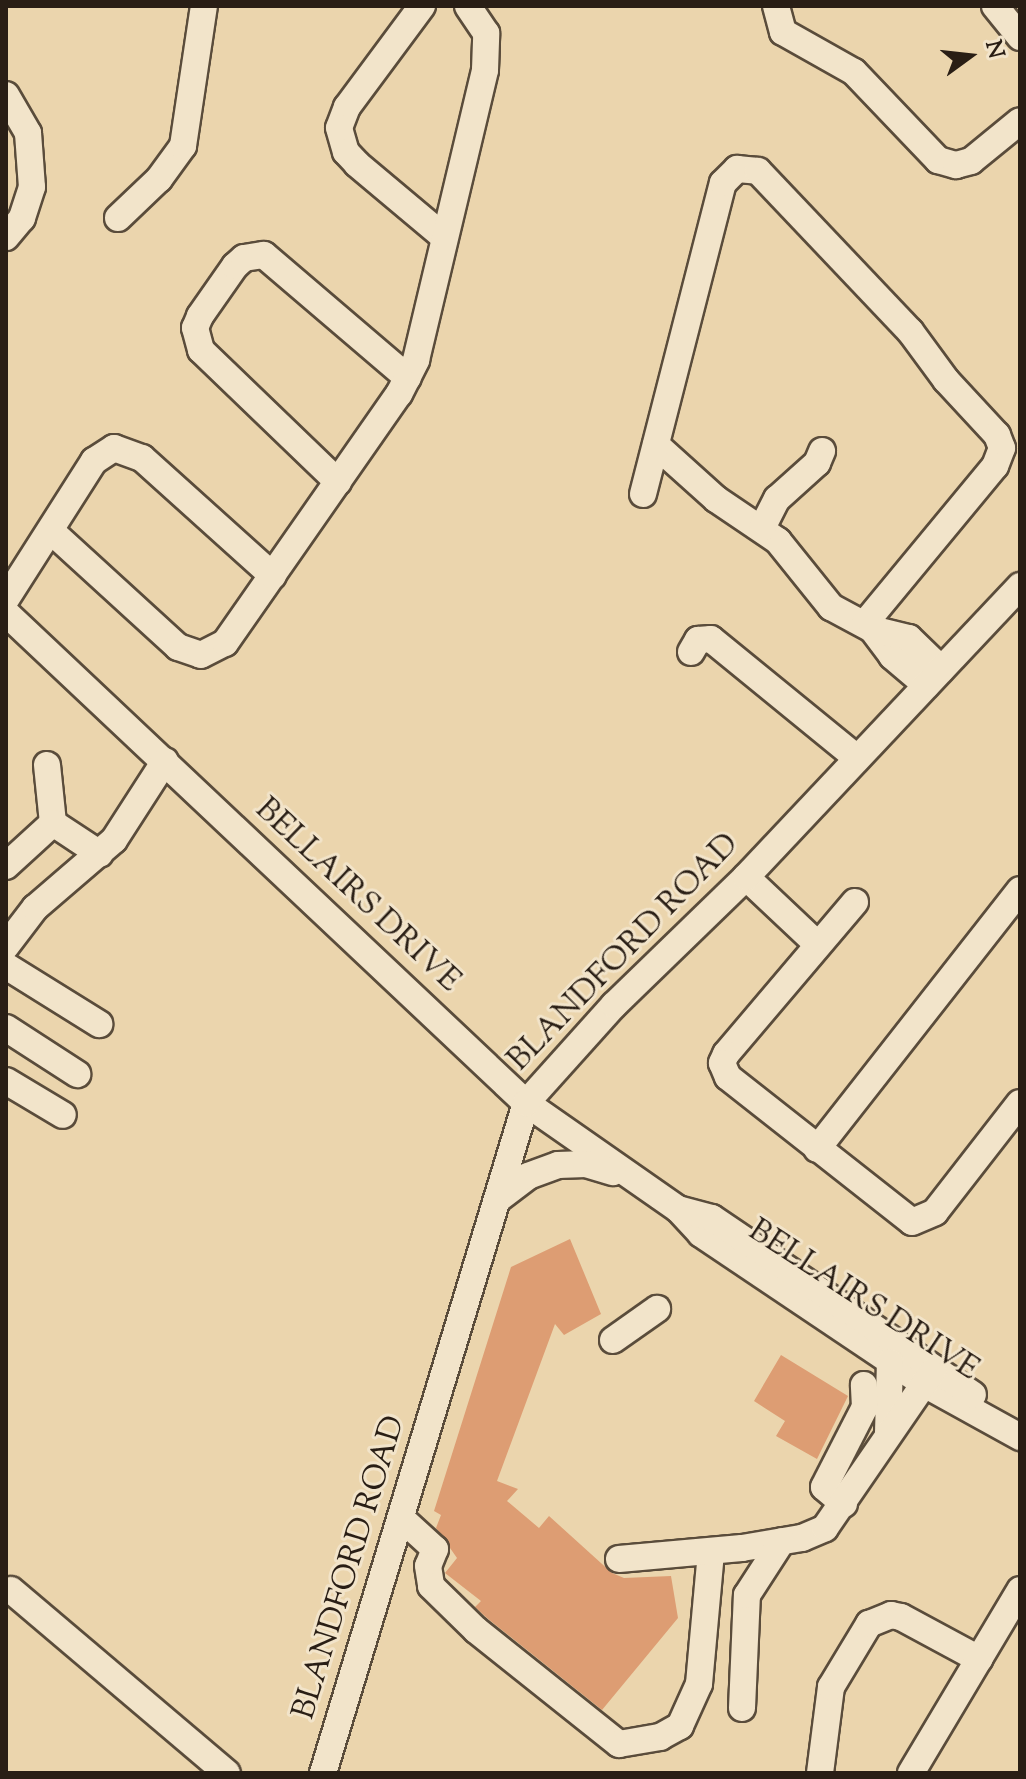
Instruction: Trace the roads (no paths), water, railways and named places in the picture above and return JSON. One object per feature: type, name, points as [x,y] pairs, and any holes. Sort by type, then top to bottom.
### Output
[{"type":"street","points":[[118,218],[159,179],[183,146],[204,6]]},
{"type":"street","points":[[422,6],[347,107],[339,128],[346,152],[357,164],[444,237]]},
{"type":"street","points":[[51,531],[188,653],[214,652],[225,643],[408,378],[487,50],[486,33],[468,6]]},
{"type":"street","points":[[776,6],[783,32],[841,61],[938,160],[956,165],[971,161],[1020,121]]},
{"type":"street","points":[[995,6],[1020,37]]},
{"type":"street","points":[[6,95],[23,116],[28,133],[32,187],[22,218],[6,237]]},
{"type":"street","points":[[643,494],[723,183],[737,169],[758,171],[910,331],[946,380],[997,435],[1002,448],[995,466],[869,626]]},
{"type":"street","points":[[338,482],[201,350],[195,328],[200,316],[235,266],[244,258],[264,255],[408,378]]},
{"type":"street","points":[[656,445],[716,499],[762,528],[831,607],[869,626],[909,638],[933,677]]},
{"type":"street","points":[[6,599],[94,461],[124,448],[142,458],[273,576]]},
{"type":"street","points":[[762,528],[777,499],[822,451]]},
{"type":"street","name":"BLANDFORD ROAD","points":[[323,1773],[526,1103],[614,1005],[746,877],[933,677],[1017,596]]},
{"type":"street","name":"BELLAIRS DRIVE","points":[[6,613],[526,1103],[678,1209],[701,1234],[890,1362],[929,1376]]},
{"type":"street","points":[[691,652],[698,640],[711,639],[857,758]]},
{"type":"street","points":[[9,929],[100,854],[165,761]]},
{"type":"street","points":[[47,765],[53,823]]},
{"type":"street","points":[[53,823],[100,854]]},
{"type":"street","points":[[6,866],[53,823]]},
{"type":"street","points":[[746,877],[816,943]]},
{"type":"street","points":[[817,1149],[1020,890]]},
{"type":"street","points":[[855,902],[816,943],[722,1063],[728,1077],[905,1220],[919,1222],[935,1212],[1020,1103]]},
{"type":"street","points":[[6,966],[99,1024]]},
{"type":"street","points":[[6,1028],[77,1074]]},
{"type":"street","points":[[6,1081],[63,1115]]},
{"type":"street","points":[[498,1199],[528,1176],[558,1165],[586,1164],[636,1178]]},
{"type":"street","name":"BELLAIRS DRIVE","points":[[678,1209],[712,1218],[929,1376],[1020,1435]]},
{"type":"street","points":[[613,1340],[657,1309]]},
{"type":"street","points":[[887,1437],[890,1362]]},
{"type":"street","points":[[630,1559],[711,1552],[782,1541],[825,1528],[929,1376]]},
{"type":"street","points":[[844,1504],[824,1487],[865,1407],[864,1385]]},
{"type":"street","points":[[401,1518],[435,1549],[428,1566],[431,1586],[476,1630],[619,1744],[660,1737],[680,1726],[699,1684],[711,1552]]},
{"type":"street","points":[[742,1708],[747,1595],[782,1541]]},
{"type":"street","points":[[11,1590],[227,1773]]},
{"type":"street","points":[[911,1773],[1020,1590]]},
{"type":"street","points":[[705,1614],[745,1622]]},
{"type":"street","points":[[820,1773],[831,1687],[869,1624],[891,1615],[901,1617],[979,1659]]}]
